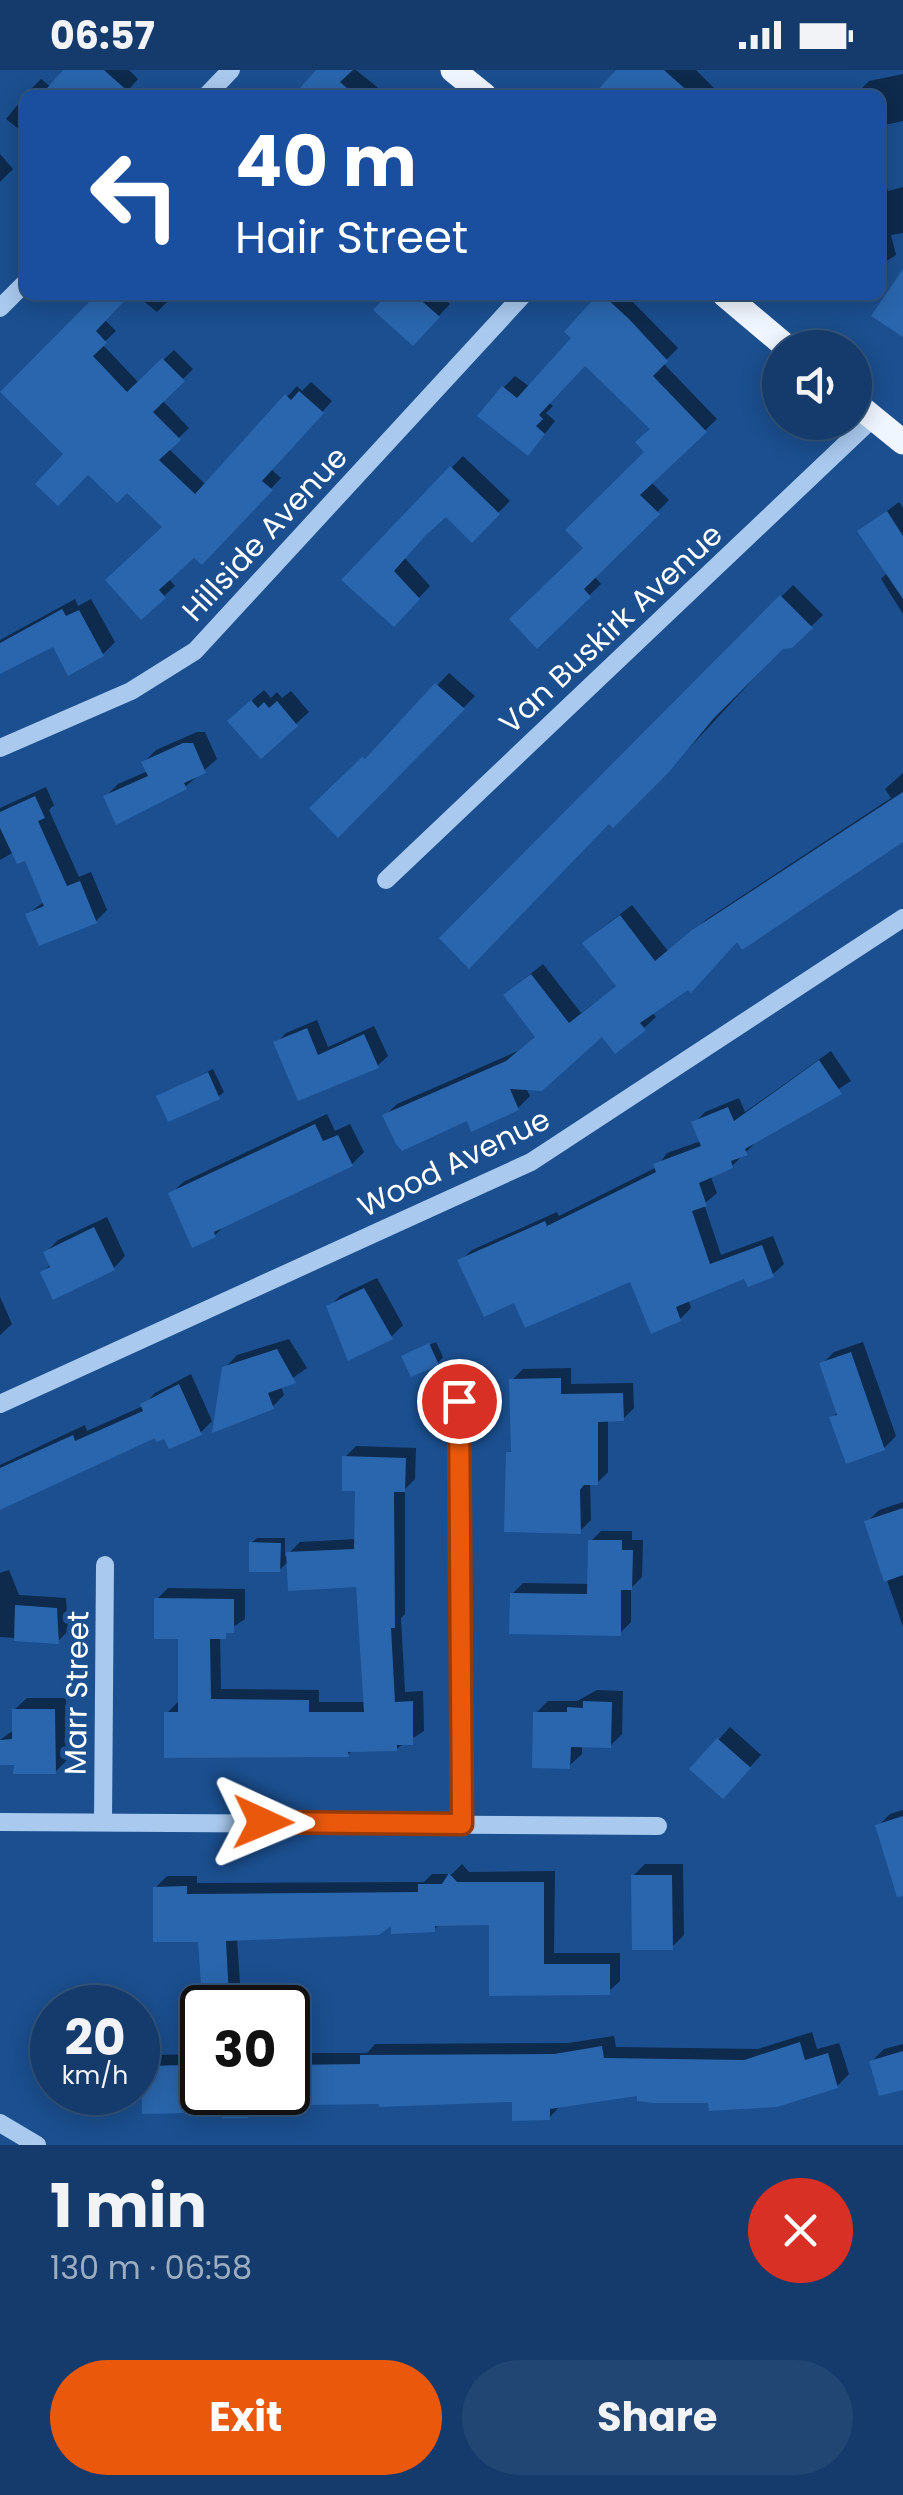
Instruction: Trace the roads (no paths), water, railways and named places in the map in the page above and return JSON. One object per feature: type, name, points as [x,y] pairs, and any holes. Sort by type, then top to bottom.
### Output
[{"type":"main road","points":[[453,70],[478,90]]},
{"type":"main road","points":[[731,300],[767,330]]},
{"type":"main road","points":[[872,417],[903,442]]},
{"type":"street","points":[[212,90],[231,70]]},
{"type":"street","points":[[0,308],[20,287]]},
{"type":"street","name":"Hillside Avenue","points":[[0,748],[131,692],[195,651],[519,300]]},
{"type":"street","name":"Van Buskirk Avenue","points":[[386,880],[833,440]]},
{"type":"street","name":"Wood Avenue","points":[[0,1404],[531,1162],[903,918]]},
{"type":"street","points":[[459,1401],[462,1824]]},
{"type":"street","name":"Marr Street","points":[[103,1821],[106,1566]]},
{"type":"street","points":[[0,1822],[658,1826]]},
{"type":"street","points":[[0,2124],[37,2145]]}]
